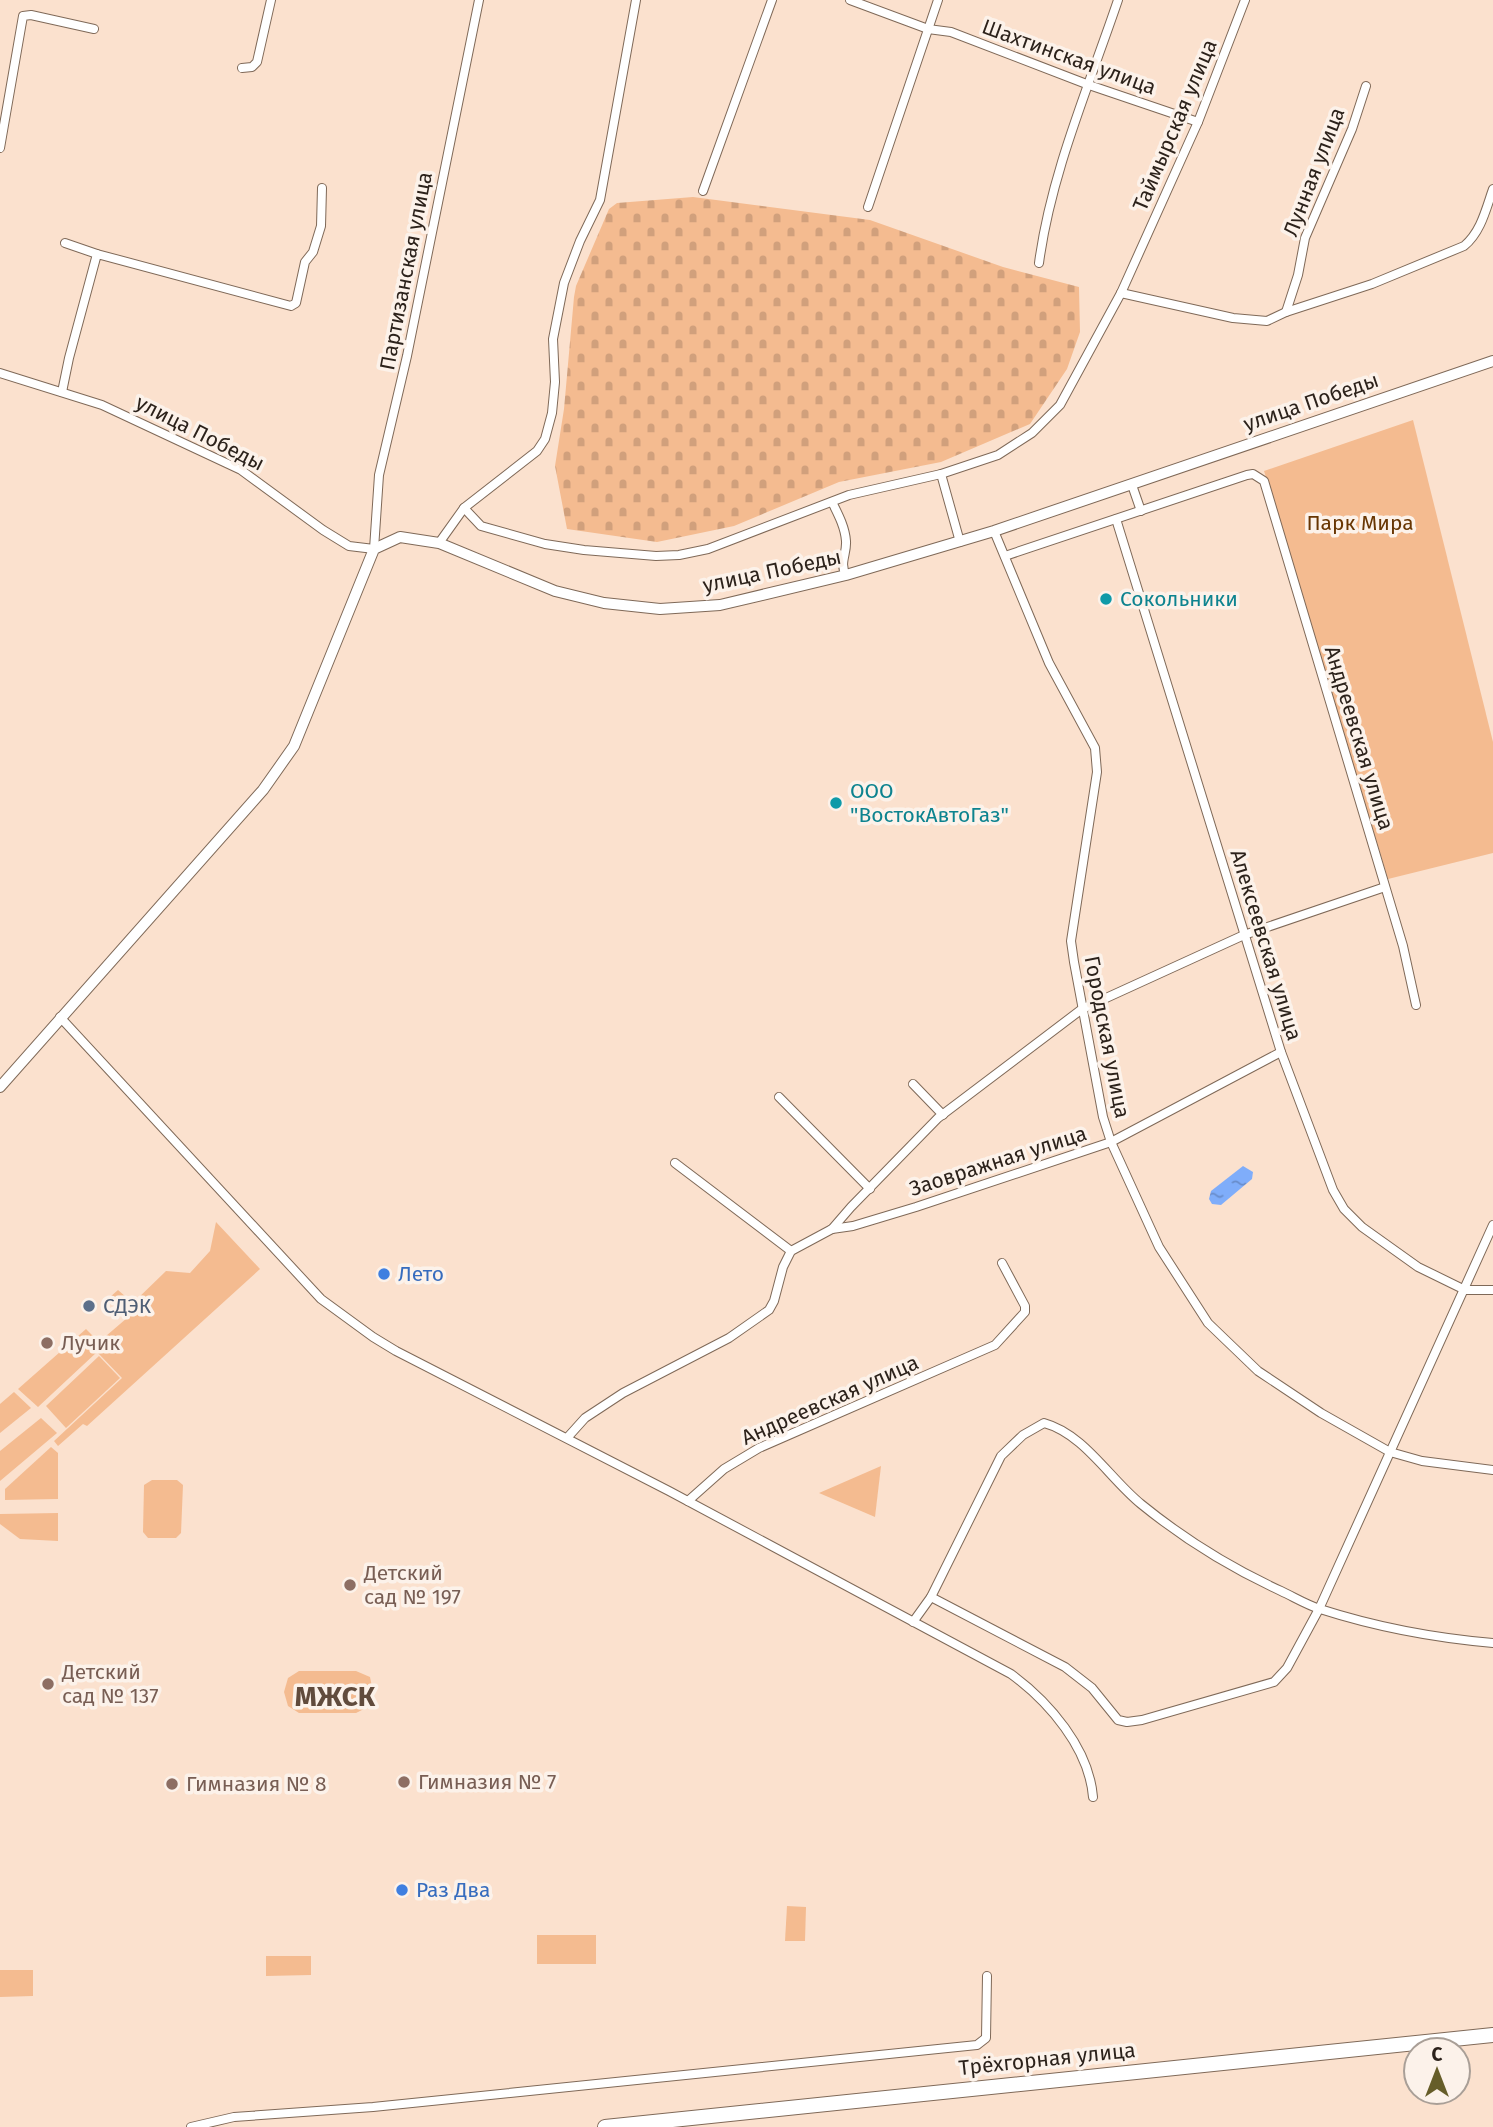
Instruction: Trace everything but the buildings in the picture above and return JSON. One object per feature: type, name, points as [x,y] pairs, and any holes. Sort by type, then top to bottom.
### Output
[{"type":"highway","name":"Трёхгорная улица","points":[[605,2127],[1493,2035]]},
{"type":"street","points":[[242,68],[257,62],[271,0]]},
{"type":"street","name":"Партизанская улица","points":[[374,550],[379,475],[407,356],[479,0]]},
{"type":"street","points":[[439,543],[464,508],[537,451],[545,439],[552,413],[555,382],[553,339],[559,307],[564,284],[580,241],[600,200],[636,0]]},
{"type":"street","points":[[703,191],[772,0]]},
{"type":"street","name":"Шахтинская улица","points":[[850,0],[928,29],[951,33],[1089,85],[1198,122]]},
{"type":"street","points":[[868,207],[938,0]]},
{"type":"street","points":[[1039,263],[1042,239],[1061,166],[1118,0]]},
{"type":"street","name":"Таймырская улица","points":[[464,508],[481,526],[545,544],[656,556],[679,555],[708,550],[849,495],[941,474],[999,455],[1032,433],[1060,405],[1121,293],[1198,122],[1245,0]]},
{"type":"street","points":[[0,148],[23,16],[31,15],[94,29]]},
{"type":"street","name":"Лунная улица","points":[[1286,312],[1308,230],[1352,129],[1366,86]]},
{"type":"street","points":[[65,243],[292,306],[296,303],[305,262],[313,253],[319,233],[323,207],[322,188]]},
{"type":"street","points":[[1121,293],[1248,320],[1267,321],[1286,312],[1372,284],[1464,246],[1471,241],[1480,226],[1493,189]]},
{"type":"street","points":[[62,392],[97,254]]},
{"type":"street","name":"улица Победы","points":[[0,373],[102,405],[241,470],[331,536],[349,546],[374,550],[400,537],[439,543],[555,591],[604,603],[660,609],[720,605],[846,575],[960,542],[1493,361]]},
{"type":"street","points":[[941,474],[960,542]]},
{"type":"street","name":"Андреевская улица","points":[[1141,511],[1247,475],[1253,474],[1264,481],[1404,946],[1416,1005]]},
{"type":"street","points":[[1005,556],[1141,511],[1132,485]]},
{"type":"street","points":[[832,502],[842,522],[846,539],[842,565],[846,575]]},
{"type":"street","name":"Алексеевская улица","points":[[1116,519],[1244,934],[1326,1175],[1344,1209],[1390,1249],[1418,1267],[1465,1290],[1493,1290]]},
{"type":"street","name":"Городская улица","points":[[994,531],[1049,663],[1095,748],[1097,762],[1071,941],[1103,1117],[1111,1142],[1159,1247],[1208,1323],[1258,1371],[1321,1413],[1390,1452],[1422,1461],[1493,1470]]},
{"type":"street","points":[[0,1087],[260,795],[294,746],[374,550]]},
{"type":"street","points":[[567,1438],[585,1418],[623,1393],[729,1338],[769,1310],[791,1251],[832,1229],[947,1112],[1082,1009],[1244,934],[1385,887]]},
{"type":"street","points":[[60,1017],[321,1299],[396,1351],[688,1501],[995,1664],[1033,1692],[1070,1734],[1086,1767],[1093,1797]]},
{"type":"street","name":"Заовражная улица","points":[[832,1229],[853,1226],[916,1207],[1111,1142],[1282,1052]]},
{"type":"street","points":[[913,1084],[947,1112]]},
{"type":"street","points":[[779,1097],[870,1189]]},
{"type":"street","points":[[675,1163],[791,1251]]},
{"type":"street","points":[[931,1597],[1065,1667],[1092,1688],[1118,1720],[1142,1720],[1274,1682],[1287,1668],[1319,1609],[1493,1225]]},
{"type":"street","name":"Андреевская улица","points":[[688,1501],[724,1469],[759,1448],[995,1345],[1025,1312],[1025,1306],[1002,1263]]},
{"type":"street","points":[[913,1622],[931,1597],[1001,1456],[1023,1435],[1044,1423],[1060,1427],[1073,1437],[1139,1503],[1203,1550],[1258,1580],[1319,1609],[1403,1631],[1493,1643]]},
{"type":"street","points":[[191,2127],[234,2117],[386,2106],[977,2045],[986,2038],[987,1976]]},
{"type":"green space","points":[[693,197],[870,220],[1003,267],[1079,287],[1080,332],[1067,369],[1030,424],[941,462],[839,482],[734,526],[657,542],[567,529],[555,466],[564,409],[576,286],[609,209],[617,203]]},
{"type":"green space","name":"Парк Мира","points":[[1413,420],[1493,742],[1493,853],[1388,879],[1264,471]]},
{"type":"green space","points":[[216,1222],[260,1269],[87,1426],[83,1424],[58,1446],[54,1441],[122,1378],[97,1352],[38,1407],[18,1389],[86,1329],[99,1342],[127,1318],[110,1297],[118,1290],[133,1303],[166,1271],[190,1273],[210,1251]]},
{"type":"green space","points":[[99,1356],[120,1378],[66,1428],[46,1406]]},
{"type":"green space","points":[[14,1392],[31,1408],[0,1433],[0,1404]]},
{"type":"green space","points":[[41,1418],[57,1433],[0,1481],[0,1451]]},
{"type":"green space","points":[[51,1447],[58,1453],[58,1499],[5,1500],[5,1489]]},
{"type":"green space","points":[[881,1466],[875,1517],[819,1493]]},
{"type":"green space","points":[[152,1480],[177,1480],[183,1485],[181,1533],[176,1538],[148,1538],[143,1532],[144,1485]]},
{"type":"green space","points":[[58,1513],[58,1541],[20,1539],[0,1524],[0,1514]]},
{"type":"green space","points":[[299,1671],[356,1671],[370,1677],[373,1692],[370,1706],[356,1713],[299,1713],[288,1706],[284,1692],[288,1678]]},
{"type":"green space","points":[[787,1906],[806,1907],[805,1941],[785,1941]]},
{"type":"green space","points":[[537,1935],[596,1935],[596,1964],[537,1964]]},
{"type":"green space","points":[[266,1956],[311,1956],[311,1975],[266,1976]]},
{"type":"green space","points":[[0,1970],[33,1970],[33,1996],[0,1997]]},
{"type":"water","points":[[1243,1166],[1253,1172],[1252,1179],[1221,1205],[1212,1204],[1209,1199],[1211,1191]]},
{"type":"place","name":"Сокольники","points":[[1106,599]]},
{"type":"place","name":"ООО \"ВостокАвтоГаз\"","points":[[836,803]]},
{"type":"place","name":"Лето","points":[[384,1274]]},
{"type":"place","name":"СДЭК","points":[[89,1306]]},
{"type":"place","name":"Лучик","points":[[47,1343]]},
{"type":"place","name":"Детский сад № 197","points":[[350,1585]]},
{"type":"place","name":"Детский сад № 137","points":[[48,1684]]},
{"type":"place","name":"Гимназия № 7","points":[[404,1782]]},
{"type":"place","name":"Гимназия № 8","points":[[172,1784]]},
{"type":"place","name":"Раз Два","points":[[402,1890]]},
{"type":"district","name":"МЖСК","points":[[335,1696]]}]
